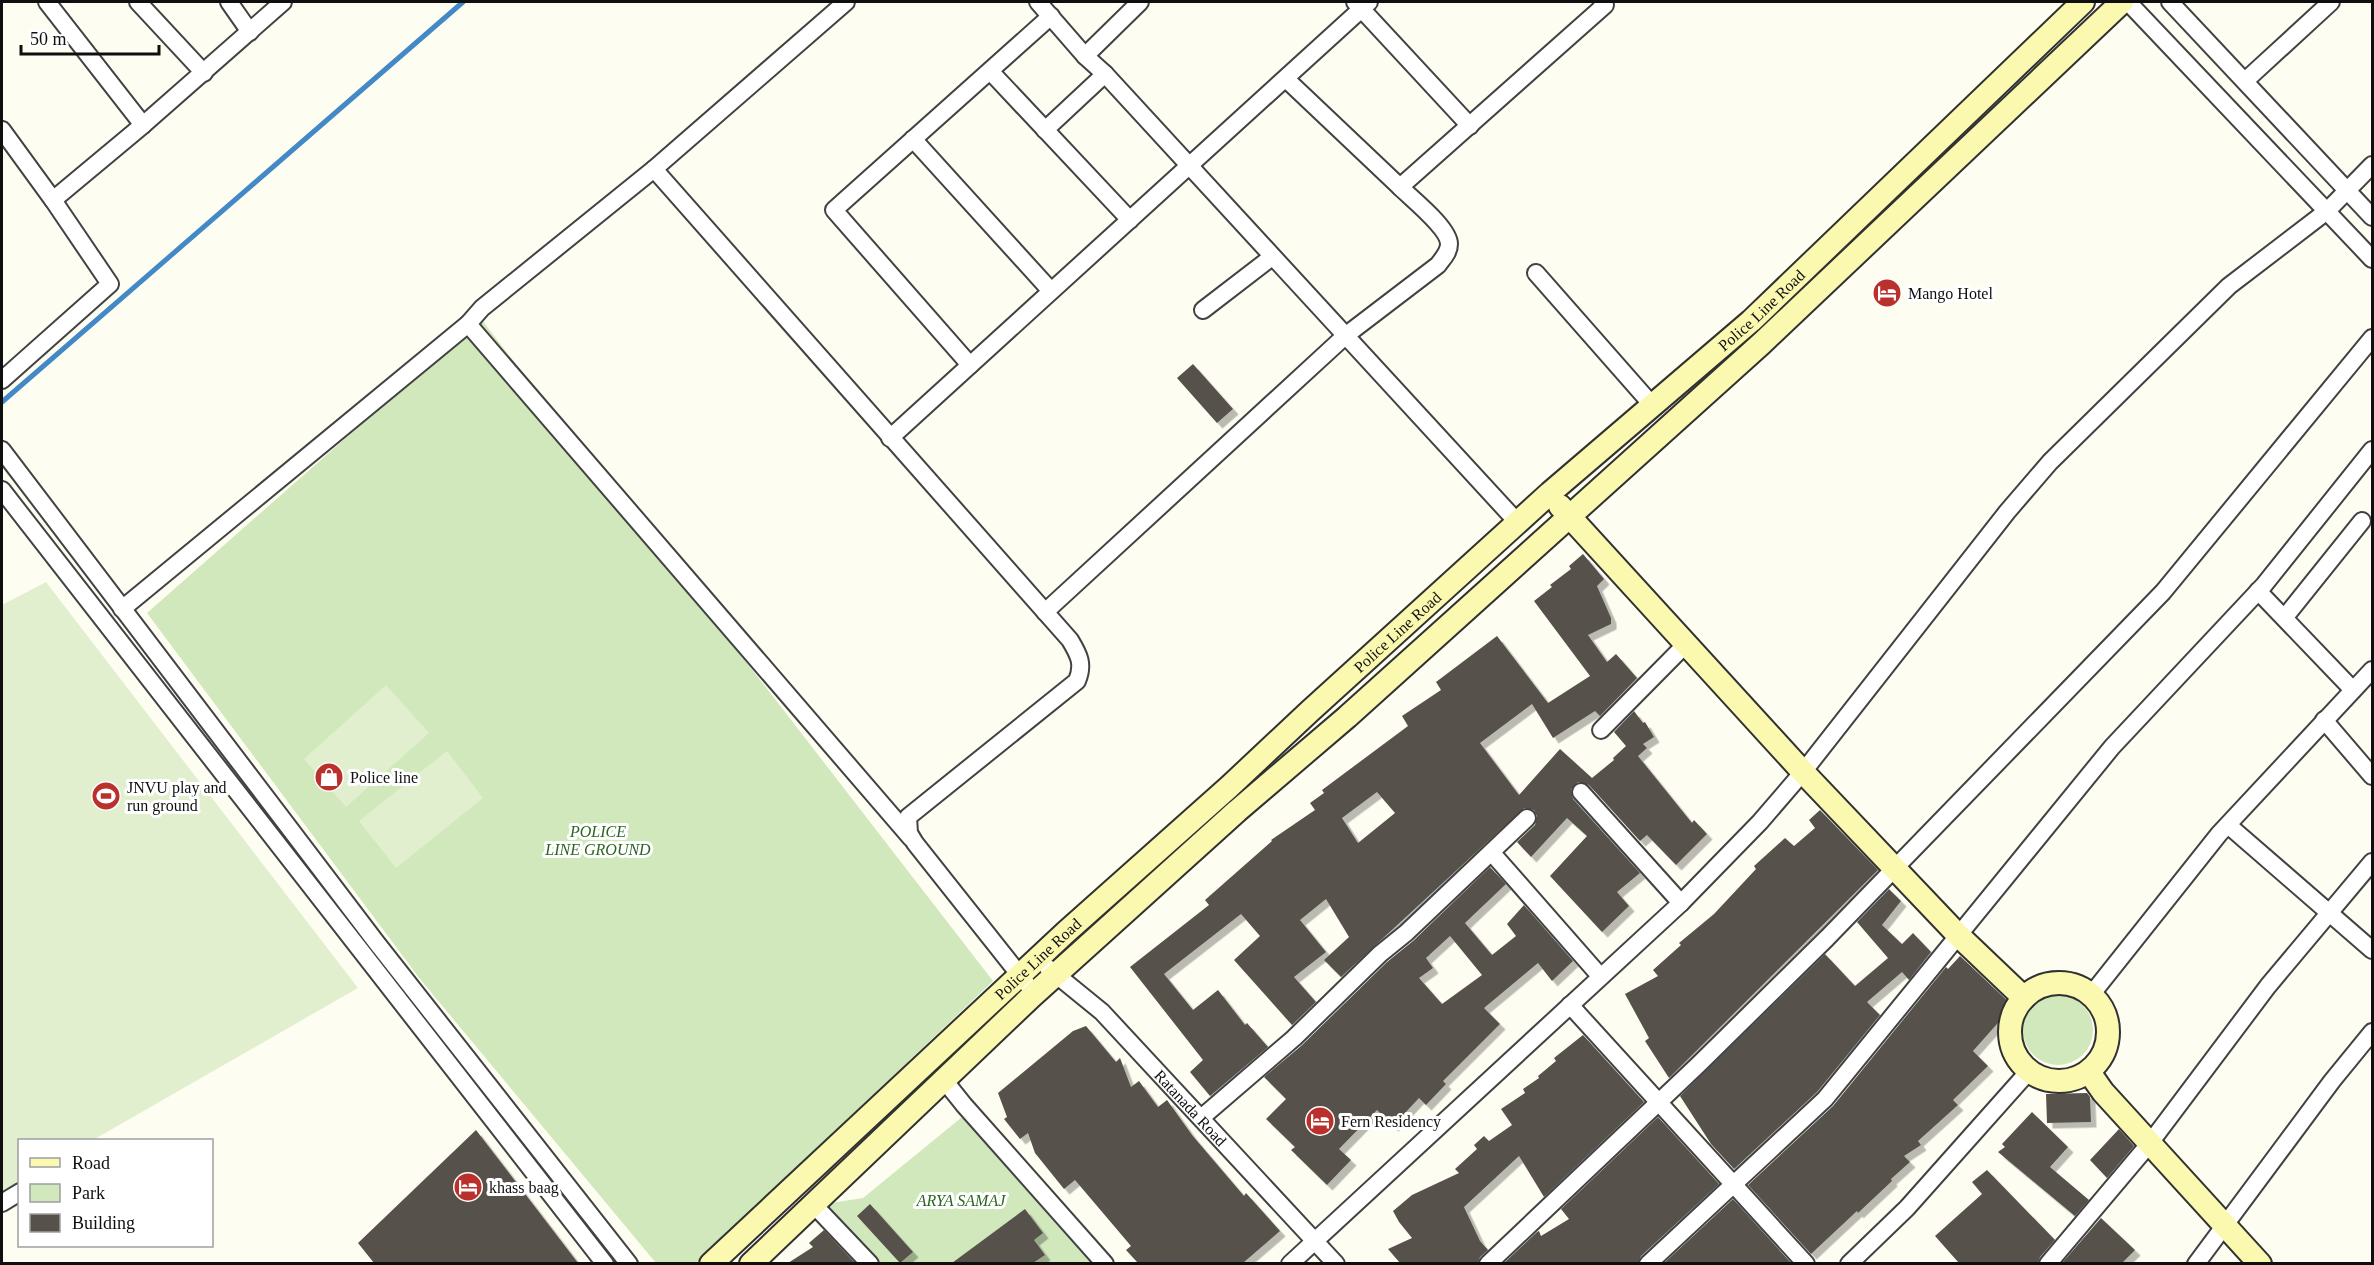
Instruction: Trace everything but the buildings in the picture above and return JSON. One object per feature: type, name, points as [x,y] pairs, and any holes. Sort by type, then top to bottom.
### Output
[{"type":"street","points":[[47,2],[144,125]]},
{"type":"street","points":[[138,2],[204,73]]},
{"type":"street","points":[[229,2],[250,32]]},
{"type":"street","points":[[53,200],[144,125],[283,2]]},
{"type":"street","points":[[122,609],[468,324],[482,308],[654,169],[846,2]]},
{"type":"street","points":[[1038,2],[1084,56],[1105,75],[1519,524]]},
{"type":"street","points":[[1084,56],[1140,2]]},
{"type":"street","name":"Police Line Road","points":[[711,1263],[1037,959],[1550,494],[1751,321],[2083,2]]},
{"type":"street","points":[[751,1263],[1035,993],[1237,811],[1347,717],[1771,334],[2122,2]]},
{"type":"street","points":[[2128,2],[2373,259]]},
{"type":"street","points":[[2170,2],[2373,217]]},
{"type":"street","points":[[2245,81],[2331,2]]},
{"type":"street","points":[[1400,187],[1606,3]]},
{"type":"street","points":[[890,438],[1287,79],[1362,4],[1470,126]]},
{"type":"street","points":[[970,365],[834,210],[1051,16]]},
{"type":"street","points":[[990,71],[1130,220]]},
{"type":"street","points":[[1046,130],[1105,75]]},
{"type":"street","points":[[1045,612],[1345,336],[1438,265],[1446,254],[1449,243],[1445,231],[1287,79]]},
{"type":"street","points":[[2,130],[110,284],[2,380]]},
{"type":"street","points":[[913,139],[1051,291]]},
{"type":"street","points":[[1290,1263],[1681,903],[1760,822],[1803,772],[2007,512],[2050,462],[2229,286],[2327,211],[2373,165]]},
{"type":"street","points":[[654,169],[1071,640],[1080,658],[1082,670],[1077,681],[908,817],[909,833],[915,843]]},
{"type":"street","points":[[1203,310],[1272,257]]},
{"type":"street","points":[[1536,273],[1653,406]]},
{"type":"street","points":[[468,324],[915,843],[1019,976],[1035,993]]},
{"type":"street","points":[[1488,1263],[1658,1103],[1827,938],[2163,592],[2373,338]]},
{"type":"street","points":[[2,450],[375,942],[629,1263]]},
{"type":"street","points":[[1648,1263],[1825,1099],[2112,747],[2258,591],[2373,450]]},
{"type":"street","points":[[2,490],[604,1263]]},
{"type":"street","points":[[1550,494],[1803,772],[1959,936],[2024,998]]},
{"type":"street","points":[[2284,617],[2362,521]]},
{"type":"street","points":[[2258,591],[2353,690]]},
{"type":"street","points":[[1600,730],[1687,643]]},
{"type":"street","points":[[2091,995],[2228,825],[2373,670]]},
{"type":"street","points":[[2324,720],[2373,776]]},
{"type":"street","points":[[1581,792],[1681,903]]},
{"type":"street","points":[[1201,1118],[1294,1038],[1380,954],[1406,933],[1527,818]]},
{"type":"street","points":[[2228,825],[2373,950]]},
{"type":"street","points":[[1492,853],[1600,976]]},
{"type":"street","points":[[2048,1263],[2150,1143],[2268,986],[2373,862]]},
{"type":"street","name":"Ratanada Road","points":[[1037,959],[1102,1012],[1336,1263]]},
{"type":"street","points":[[2054,982],[2072,984],[2091,995],[2099,1003],[2107,1019],[2107,1044],[2100,1060],[2089,1072],[2062,1082],[2043,1080],[2023,1067],[2013,1053],[2010,1043],[2010,1019],[2017,1004],[2024,998],[2035,988],[2054,982]]},
{"type":"street","points":[[1570,1005],[1806,1263]]},
{"type":"street","points":[[2196,1263],[2227,1225],[2332,1082],[2373,1032]]},
{"type":"street","points":[[1849,1263],[1907,1208],[2029,1071]]},
{"type":"street","points":[[2089,1072],[2103,1092],[2260,1263]]},
{"type":"street","points":[[944,1080],[1105,1263]]},
{"type":"street","points":[[2,1203],[18,1193]]},
{"type":"street","points":[[813,1204],[870,1263]]},
{"type":"green space","name":"POLICE LINE GROUND","points":[[481,319],[993,981],[696,1263],[656,1263],[420,979],[147,613]]},
{"type":"green space","name":"JNVU play and run ground","points":[[46,582],[358,988],[95,1139],[18,1139],[18,1184],[2,1193],[2,605]]},
{"type":"green space","points":[[386,685],[429,733],[346,807],[304,759]]},
{"type":"green space","points":[[447,751],[483,798],[396,868],[359,821]]},
{"type":"green space","points":[[2065,995],[2078,1001],[2087,1010],[2091,1016],[2093,1030],[2091,1044],[2083,1055],[2072,1063],[2051,1065],[2033,1055],[2025,1044],[2023,1023],[2033,1005],[2044,997]]},
{"type":"green space","name":"ARYA SAMAJ","points":[[967,1113],[1104,1263],[872,1263],[818,1205],[863,1198]]},
{"type":"waterway","points":[[2,402],[463,2]]},
{"type":"place","name":"Mango Hotel","points":[[1887,293]]},
{"type":"place","name":"Police line","points":[[329,777]]},
{"type":"place","name":"JNVU play and run ground","points":[[106,796]]},
{"type":"place","name":"Fern Residency","points":[[1320,1121]]},
{"type":"place","name":"khass baag","points":[[468,1187]]}]
